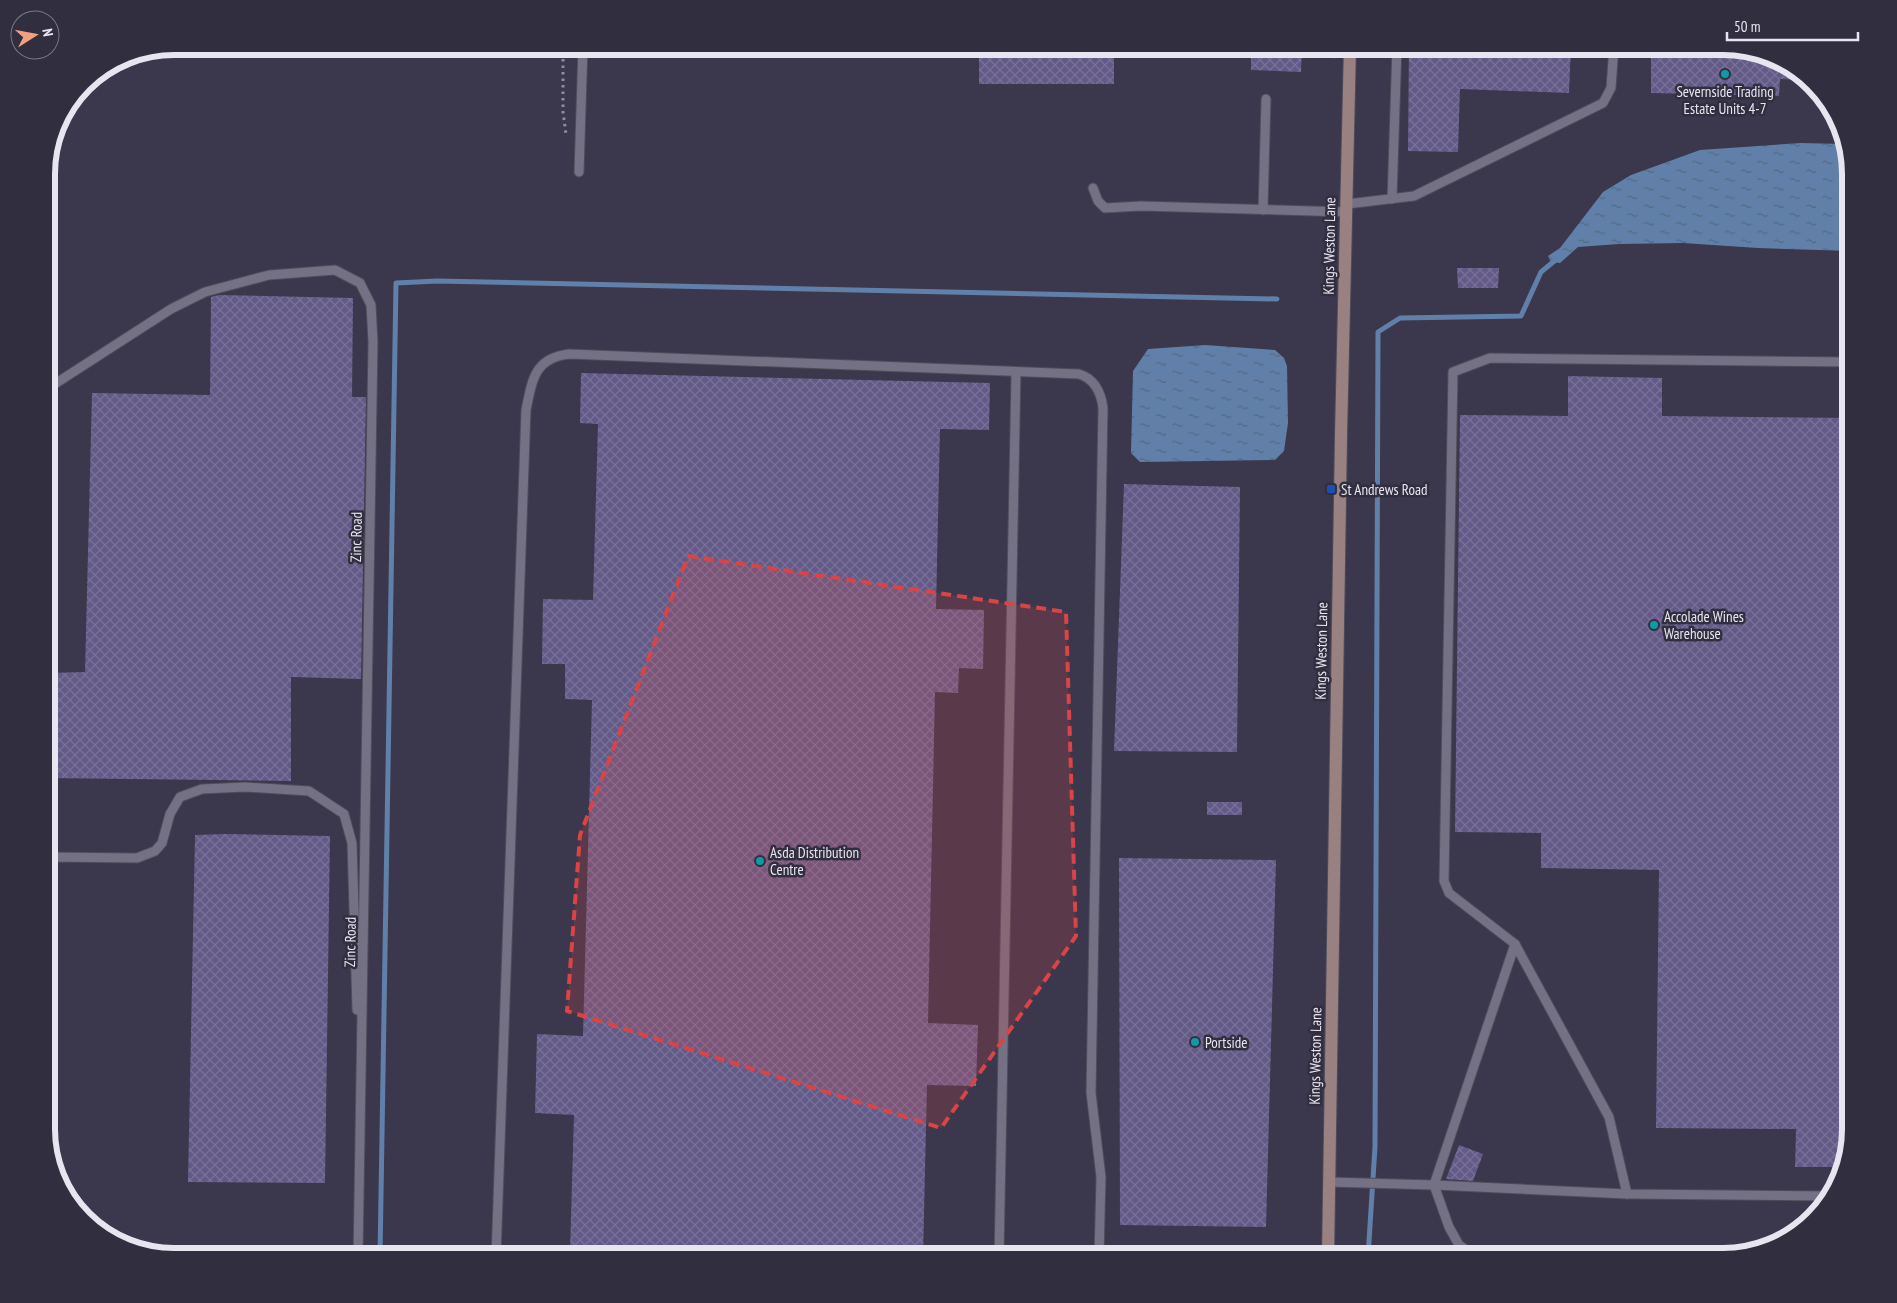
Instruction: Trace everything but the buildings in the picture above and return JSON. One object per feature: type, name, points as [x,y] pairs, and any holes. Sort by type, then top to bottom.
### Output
[{"type":"street","name":"Kings Weston Lane","points":[[1328,1248],[1350,55]]},
{"type":"lane","points":[[579,172],[583,55]]},
{"type":"lane","points":[[1392,200],[1396,55]]},
{"type":"lane","points":[[1093,188],[1098,201],[1105,208],[1141,206],[1263,210],[1347,208],[1414,196],[1604,103],[1611,88],[1613,55]]},
{"type":"lane","points":[[1263,210],[1266,99]]},
{"type":"lane","name":"Zinc Road","points":[[55,383],[171,309],[205,292],[269,275],[335,270],[360,283],[371,305],[373,342],[358,1248]]},
{"type":"lane","points":[[496,1248],[526,410],[533,379],[538,369],[546,360],[555,356],[569,354],[1079,374],[1087,377],[1099,390],[1103,408],[1091,1093],[1101,1177],[1099,1248]]},
{"type":"lane","points":[[1627,1194],[1609,1117],[1515,944],[1449,893],[1444,881],[1453,372],[1490,358],[1842,362]]},
{"type":"lane","points":[[999,1248],[1016,372]]},
{"type":"lane","name":"Zinc Road","points":[[55,857],[137,858],[155,851],[162,843],[170,814],[180,797],[202,789],[245,787],[309,791],[344,814],[352,843],[361,1140]]},
{"type":"lane","points":[[1465,1248],[1459,1244],[1454,1236],[1434,1184],[1515,944]]},
{"type":"lane","points":[[1329,1182],[1434,1184],[1627,1194],[1821,1196]]},
{"type":"path","points":[[564,55],[562,112],[567,138]]},
{"type":"path","points":[[1333,55],[1333,59]]},
{"type":"highlighted area","points":[[688,556],[1066,612],[1076,936],[941,1128],[567,1011],[580,835]]},
{"type":"shaded area","points":[[1723,55],[1754,59],[1789,75],[1812,96],[1826,115],[1838,143],[1842,174],[1842,1129],[1836,1167],[1822,1195],[1801,1218],[1775,1236],[1746,1246],[1723,1248],[174,1248],[136,1242],[108,1228],[90,1213],[71,1188],[61,1167],[55,1137],[55,166],[57,151],[64,129],[75,108],[90,90],[108,75],[122,67],[136,61],[159,56]]},
{"type":"water","points":[[1801,143],[1838,144],[1842,174],[1842,251],[1683,243],[1619,244],[1578,247],[1560,263],[1551,262],[1548,256],[1560,248],[1603,192],[1631,175],[1700,150]]},
{"type":"water","points":[[1205,345],[1275,350],[1284,358],[1287,366],[1288,423],[1284,451],[1275,460],[1140,462],[1131,453],[1133,371],[1148,349]]},
{"type":"waterway","points":[[1369,1248],[1375,1147],[1378,332],[1400,318],[1521,316],[1541,272],[1558,258]]},
{"type":"waterway","points":[[380,1248],[396,283],[437,281],[1277,299]]},
{"type":"place","name":"Severnside Trading Estate Units 4-7","points":[[1725,74]]},
{"type":"place","name":"St Andrews Road","points":[[1331,489]]},
{"type":"place","name":"Accolade Wines Warehouse","points":[[1654,625]]},
{"type":"place","name":"Asda Distribution Centre","points":[[760,861]]},
{"type":"place","name":"Portside","points":[[1195,1042]]}]
